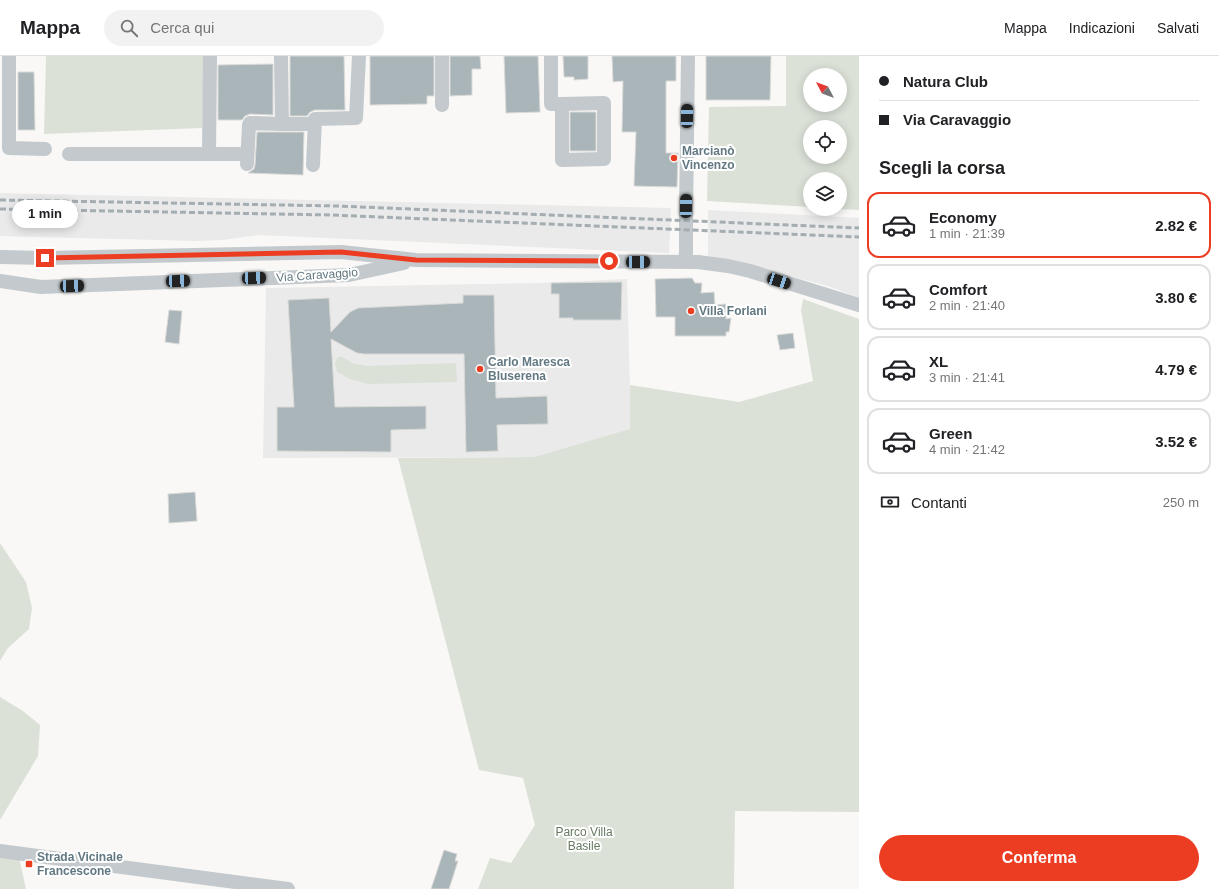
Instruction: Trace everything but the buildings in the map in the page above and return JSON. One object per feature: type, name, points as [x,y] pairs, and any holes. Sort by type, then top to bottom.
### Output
[{"type":"street","points":[[9,56],[9,148],[45,149]]},
{"type":"street","points":[[209,154],[210,56]]},
{"type":"street","points":[[281,56],[282,124]]},
{"type":"street","points":[[313,165],[315,119],[356,118],[359,56]]},
{"type":"street","points":[[442,56],[442,105]]},
{"type":"street","points":[[551,56],[551,104],[562,104],[604,104],[604,159],[562,160],[562,104]]},
{"type":"street","points":[[684,257],[688,56]]},
{"type":"street","points":[[69,154],[209,154],[243,159],[250,123],[308,124]]},
{"type":"street","name":"Via Caravaggio","points":[[0,257],[45,258],[341,252],[416,260],[684,257],[698,262],[728,266],[859,305]]},
{"type":"street","name":"Via Caravaggio","points":[[0,281],[41,287],[349,275],[416,260]]},
{"type":"street","points":[[0,851],[288,889]]},
{"type":"shaded area","points":[[0,193],[671,208],[669,253],[258,235],[223,240],[197,241],[0,236]]},
{"type":"shaded area","points":[[708,210],[859,218],[859,298],[831,287],[708,256]]},
{"type":"shaded area","points":[[627,279],[631,429],[534,457],[263,458],[266,288],[537,283]]},
{"type":"green space","points":[[46,56],[204,56],[202,128],[44,134]]},
{"type":"green space","points":[[786,56],[859,56],[859,210],[847,209],[847,172],[803,172],[803,207],[707,201],[709,107],[786,106]]},
{"type":"green space","name":"Parco Villa Basile","points":[[803,299],[859,319],[859,812],[735,811],[734,889],[478,889],[490,858],[511,863],[535,825],[523,778],[479,770],[398,458],[534,457],[630,429],[630,385],[739,402],[813,381],[801,310]]},
{"type":"green space","points":[[341,356],[352,363],[367,366],[456,363],[457,382],[368,384],[350,379],[337,372],[335,363],[337,358]]},
{"type":"green space","points":[[0,543],[26,582],[32,608],[29,629],[8,648],[0,661]]},
{"type":"green space","points":[[0,697],[23,711],[40,725],[38,756],[0,820]]},
{"type":"green space","points":[[0,851],[18,853],[26,889],[0,889]]},
{"type":"railway","points":[[0,200],[338,206],[859,228]]},
{"type":"railway","points":[[0,209],[332,215],[859,237]]},
{"type":"place","name":"Marcianò Vincenzo","points":[[674,158]]},
{"type":"place","name":"Villa Forlani","points":[[691,311]]},
{"type":"place","name":"Carlo Maresca Bluserena","points":[[480,369]]},
{"type":"place","name":"Strada Vicinale Francescone","points":[[29,864]]},
{"type":"route","points":[[45,258],[341,252],[416,260],[609,261]]}]
